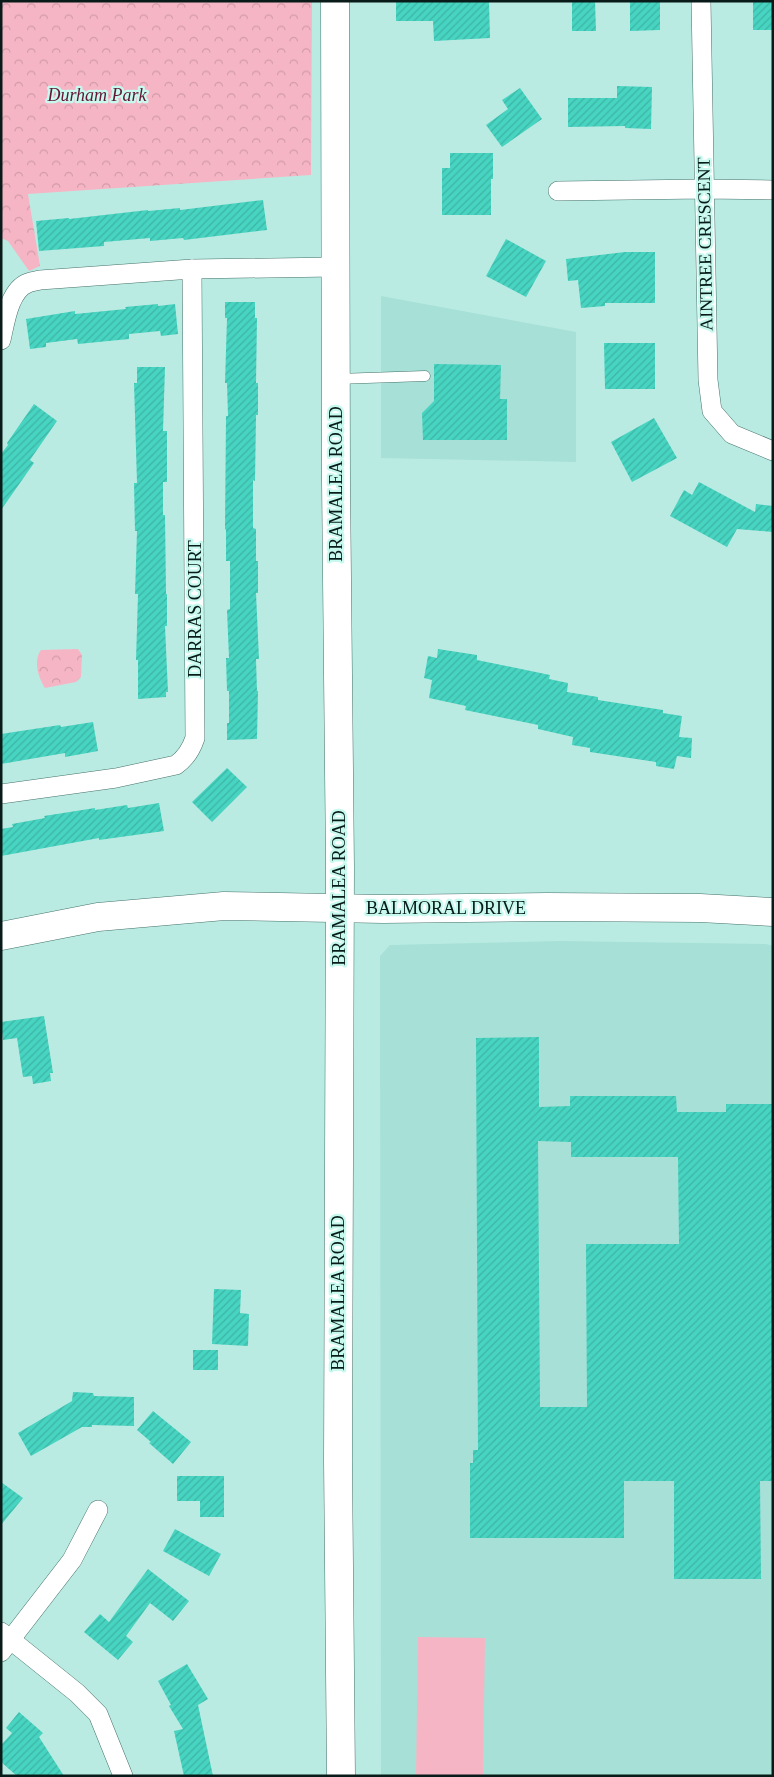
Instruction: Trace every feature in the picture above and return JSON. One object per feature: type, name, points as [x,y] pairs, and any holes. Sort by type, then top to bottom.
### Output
[{"type":"main road","name":"BRAMALEA ROAD","points":[[335,1],[340,908],[338,1441],[341,1776]]},
{"type":"main road","name":"BALMORAL DRIVE","points":[[1,936],[98,917],[224,906],[340,908],[710,908],[773,912]]},
{"type":"street","name":"AINTREE CRESCENT","points":[[701,1],[708,380],[712,410],[732,434],[773,451]]},
{"type":"street","points":[[558,191],[773,190]]},
{"type":"street","points":[[1,340],[8,308],[15,294],[26,283],[40,280],[192,269],[335,267]]},
{"type":"street","name":"DARRAS COURT","points":[[1,794],[116,778],[176,765],[184,760],[195,738],[192,269]]},
{"type":"street","points":[[98,1510],[72,1560],[4,1642],[77,1693],[98,1714],[122,1776]]},
{"type":"lane","points":[[336,379],[425,376]]},
{"type":"shaded area","points":[[381,296],[576,332],[576,462],[381,458]]},
{"type":"shaded area","points":[[560,941],[766,944],[773,946],[773,1776],[381,1776],[380,956],[390,945]]},
{"type":"green space","name":"Durham Park","points":[[1,1],[312,1],[311,175],[28,194],[40,266],[29,271],[8,241],[1,238]]},
{"type":"green space","points":[[78,649],[82,655],[81,677],[76,682],[45,688],[37,669],[37,659],[41,650]]},
{"type":"green space","points":[[418,1637],[485,1638],[483,1776],[416,1776]]},
{"type":"building","points":[[396,1],[489,1],[490,38],[434,41],[433,21],[396,21]]},
{"type":"building","points":[[572,1],[595,1],[596,31],[572,31]]},
{"type":"building","points":[[630,1],[660,1],[660,30],[630,31]]},
{"type":"building","points":[[753,1],[773,1],[773,30],[753,30]]},
{"type":"building","points":[[617,86],[652,87],[651,129],[625,128],[625,126],[568,127],[568,98],[617,98]]},
{"type":"building","points":[[520,88],[542,119],[502,147],[486,125],[508,109],[502,100]]},
{"type":"building","points":[[450,153],[493,153],[491,215],[442,215],[442,168],[450,168]]},
{"type":"building","points":[[263,200],[267,230],[184,240],[183,238],[150,241],[150,238],[104,242],[104,246],[39,251],[36,221],[148,210],[180,208],[180,210]]},
{"type":"building","points":[[506,239],[546,261],[526,297],[486,276]]},
{"type":"building","points":[[625,252],[655,252],[655,303],[605,303],[605,306],[581,308],[578,280],[568,281],[566,259]]},
{"type":"building","points":[[225,302],[255,302],[255,318],[257,318],[256,383],[258,383],[258,415],[256,415],[255,481],[253,480],[253,528],[256,529],[256,561],[258,561],[258,593],[256,593],[259,659],[256,659],[258,691],[257,739],[227,740],[229,691],[227,691],[226,658],[229,658],[227,610],[230,609],[230,561],[226,561],[225,529],[226,416],[228,416],[227,383],[225,383],[227,318],[225,318]]},
{"type":"building","points":[[158,304],[158,306],[175,304],[178,334],[161,336],[160,331],[129,334],[129,339],[78,344],[77,339],[46,343],[46,347],[30,349],[26,319],[75,311],[75,314]]},
{"type":"building","points":[[604,343],[655,343],[655,389],[605,389]]},
{"type":"building","points":[[434,364],[501,365],[500,399],[507,399],[507,440],[423,440],[422,413],[434,401]]},
{"type":"building","points":[[137,367],[165,367],[163,431],[167,431],[167,482],[163,482],[163,515],[165,515],[167,626],[165,626],[168,692],[166,692],[166,697],[138,699],[138,660],[136,660],[138,594],[135,594],[137,531],[135,531],[134,483],[137,483],[134,383],[137,383]]},
{"type":"building","points":[[34,404],[57,421],[30,460],[34,463],[1,510],[1,454]]},
{"type":"building","points":[[654,418],[677,458],[632,482],[611,442]]},
{"type":"building","points":[[699,482],[755,512],[756,504],[773,506],[773,532],[737,529],[727,547],[670,516],[684,490],[692,495]]},
{"type":"building","points":[[438,649],[477,655],[477,660],[550,675],[549,679],[568,683],[567,692],[598,697],[598,700],[663,710],[663,713],[682,716],[679,737],[692,738],[691,758],[677,756],[674,769],[656,766],[656,762],[590,752],[590,748],[572,745],[573,737],[538,729],[538,725],[465,710],[466,706],[429,698],[432,680],[424,678],[428,656],[437,658]]},
{"type":"building","points":[[93,722],[98,751],[65,757],[65,753],[1,764],[1,734]]},
{"type":"building","points":[[227,768],[247,787],[212,822],[192,802]]},
{"type":"building","points":[[159,803],[164,831],[99,840],[99,838],[1,856],[1,829],[13,827],[12,824],[45,818],[44,816],[95,808],[95,810],[127,805],[128,808]]},
{"type":"building","points":[[44,1016],[53,1073],[50,1073],[51,1081],[33,1084],[32,1076],[23,1077],[17,1038],[3,1040],[1,1022]]},
{"type":"building","points":[[539,1037],[539,1107],[570,1106],[570,1096],[676,1096],[677,1112],[726,1112],[726,1104],[773,1104],[773,1481],[760,1481],[761,1579],[674,1579],[674,1481],[624,1481],[624,1538],[470,1538],[470,1463],[473,1463],[473,1450],[478,1450],[476,1038]],"holes":[[[538,1141],[571,1142],[571,1157],[678,1157],[679,1244],[586,1244],[587,1407],[540,1407]]]},
{"type":"building","points":[[214,1289],[241,1290],[240,1313],[249,1314],[248,1346],[212,1344]]},
{"type":"building","points":[[193,1350],[218,1350],[218,1370],[193,1370]]},
{"type":"building","points":[[73,1392],[93,1393],[94,1396],[134,1397],[134,1426],[92,1425],[92,1427],[82,1427],[31,1456],[18,1433],[72,1401]]},
{"type":"building","points":[[153,1411],[191,1442],[173,1464],[137,1430]]},
{"type":"building","points":[[177,1476],[224,1476],[224,1517],[200,1517],[200,1501],[177,1501]]},
{"type":"building","points":[[1,1482],[23,1498],[1,1525]]},
{"type":"building","points":[[175,1529],[221,1554],[209,1576],[163,1551]]},
{"type":"building","points":[[148,1569],[189,1601],[173,1621],[150,1603],[126,1636],[133,1642],[118,1660],[84,1632],[100,1614],[109,1622]]},
{"type":"building","points":[[187,1664],[208,1699],[198,1705],[213,1776],[184,1776],[174,1731],[183,1729],[169,1706],[171,1705],[158,1681]]},
{"type":"building","points":[[19,1712],[43,1733],[39,1737],[64,1776],[17,1776],[1,1762],[1,1745],[12,1733],[6,1728]]}]
